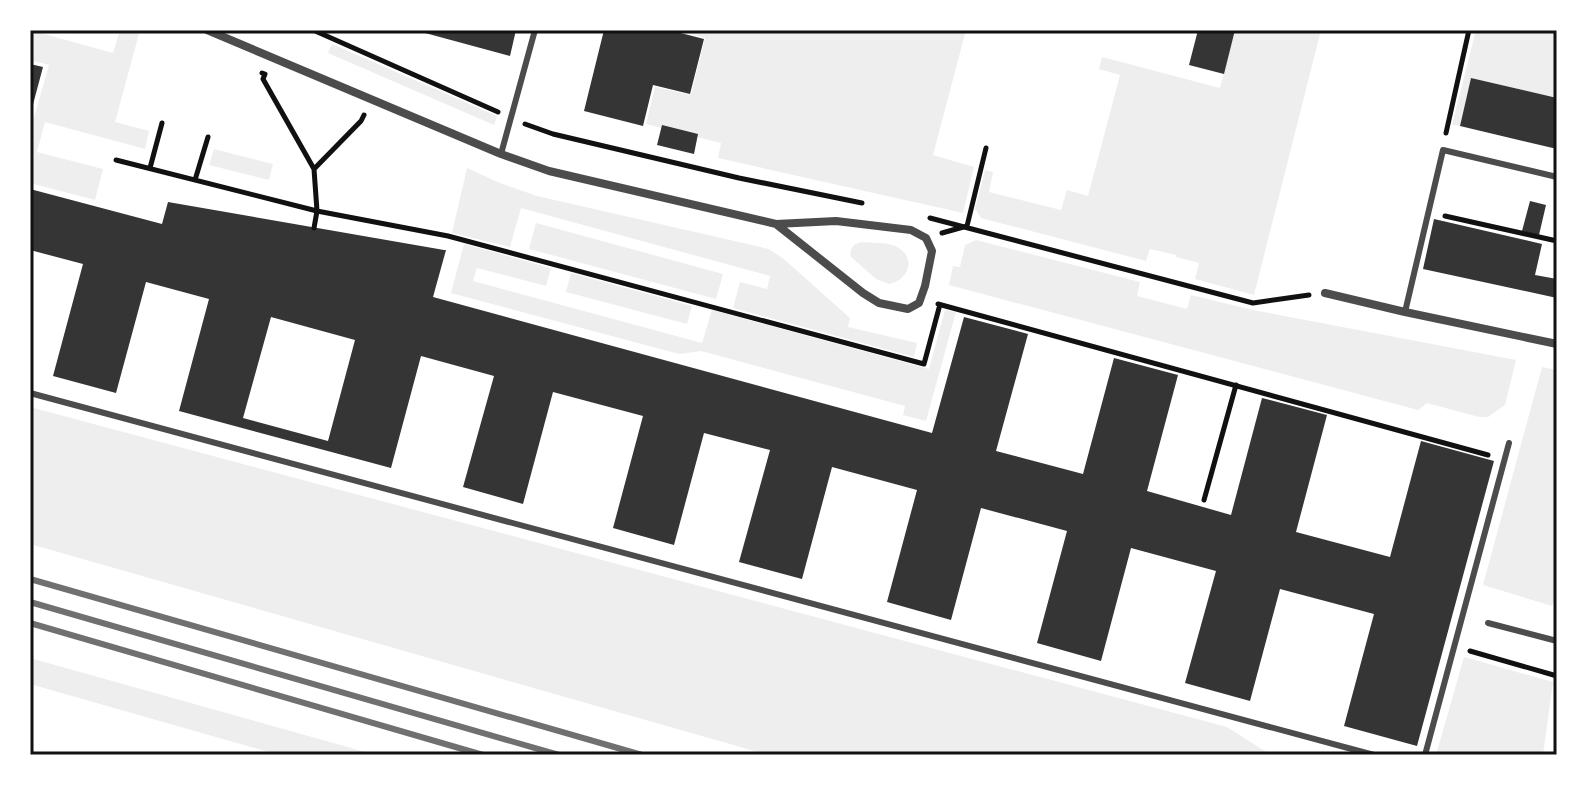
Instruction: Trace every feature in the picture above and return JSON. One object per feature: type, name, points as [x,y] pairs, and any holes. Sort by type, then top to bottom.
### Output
[{"type":"street","points":[[207,30],[501,154],[549,171],[776,224],[836,221],[911,230],[926,238],[932,251],[919,303],[908,309],[879,303],[776,224]]},
{"type":"street","points":[[1325,293],[1557,344]]},
{"type":"lane","points":[[501,154],[535,30]]},
{"type":"lane","points":[[1405,312],[1443,150],[1557,177]]},
{"type":"lane","points":[[30,393],[1374,755]]},
{"type":"lane","points":[[1425,755],[1509,443]]},
{"type":"lane","points":[[1488,623],[1557,641]]},
{"type":"path","points":[[313,30],[553,134],[875,206]]},
{"type":"path","points":[[1443,150],[1469,30]]},
{"type":"path","points":[[253,69],[265,74],[263,79],[314,169],[317,211],[314,228]]},
{"type":"path","points":[[314,169],[361,121],[371,99]]},
{"type":"path","points":[[150,168],[162,123]]},
{"type":"path","points":[[195,180],[208,137]]},
{"type":"path","points":[[967,226],[986,148]]},
{"type":"path","points":[[116,160],[317,211],[448,236],[924,364],[940,304]]},
{"type":"path","points":[[1428,212],[1557,241]]},
{"type":"path","points":[[920,215],[1253,303],[1325,293]]},
{"type":"path","points":[[926,238],[967,226]]},
{"type":"path","points":[[919,303],[940,304],[1504,459]]},
{"type":"path","points":[[1204,500],[1236,385]]},
{"type":"path","points":[[1454,646],[1557,676]]},
{"type":"shaded area","points":[[30,30],[113,53],[120,30],[140,30],[115,122],[149,131],[145,149],[45,122],[37,152],[103,169],[95,200],[30,183],[30,131],[49,65],[30,60]]},
{"type":"shaded area","points":[[678,30],[966,30],[933,155],[974,167],[963,213],[718,158],[721,143],[646,124],[655,87],[691,95],[705,38]]},
{"type":"shaded area","points":[[1235,30],[1321,30],[1254,295],[1195,279],[1199,263],[1176,255],[1150,249],[1146,261],[981,218],[975,209],[985,170],[993,172],[989,192],[1061,210],[1067,190],[1088,196],[1120,75],[1099,69],[1102,57],[1220,88]]},
{"type":"shaded area","points":[[1476,30],[1557,30],[1557,98],[1471,78],[1460,126],[1452,125]]},
{"type":"shaded area","points":[[332,44],[497,116],[494,125],[328,53]]},
{"type":"shaded area","points":[[214,149],[273,164],[269,180],[209,165]]},
{"type":"shaded area","points":[[467,168],[537,196],[769,249],[850,318],[848,327],[917,343],[914,357],[733,308],[740,282],[767,289],[770,276],[521,208],[510,247],[452,233]]},
{"type":"shaded area","points":[[536,223],[723,274],[716,299],[529,249]]},
{"type":"shaded area","points":[[976,240],[1140,282],[1137,296],[1187,309],[1191,295],[1253,310],[1516,360],[1505,405],[1488,417],[1427,403],[1418,410],[949,285],[953,266],[960,267],[965,245]]},
{"type":"shaded area","points":[[861,242],[887,244],[902,250],[908,261],[906,273],[889,284],[876,279],[851,257],[852,247]]},
{"type":"shaded area","points":[[464,244],[551,268],[546,286],[477,268],[473,281],[702,343],[712,310],[929,369],[945,310],[956,312],[926,421],[903,415],[905,406],[701,351],[679,354],[451,293]]},
{"type":"shaded area","points":[[571,273],[692,306],[687,324],[566,292]]},
{"type":"shaded area","points":[[1542,367],[1557,370],[1557,592],[1552,606],[1483,585]]},
{"type":"shaded area","points":[[30,407],[1227,727],[1271,755],[768,755],[30,544]]},
{"type":"shaded area","points":[[1464,657],[1553,682],[1543,755],[1436,755]]},
{"type":"shaded area","points":[[30,658],[376,755],[279,755],[30,684]]},
{"type":"building","points":[[414,30],[516,30],[510,56]]},
{"type":"building","points":[[604,30],[669,30],[704,39],[690,94],[653,85],[643,126],[584,111]]},
{"type":"building","points":[[1198,30],[1235,30],[1224,74],[1189,65]]},
{"type":"building","points":[[30,64],[43,67],[31,112],[30,112]]},
{"type":"building","points":[[1471,78],[1557,98],[1557,149],[1460,126]]},
{"type":"building","points":[[662,125],[698,134],[694,154],[657,145]]},
{"type":"building","points":[[30,189],[162,224],[168,202],[446,250],[433,297],[932,433],[964,317],[1028,334],[996,451],[1083,474],[1114,358],[1178,375],[1147,491],[1231,515],[1262,398],[1327,415],[1296,532],[1390,557],[1421,441],[1494,461],[1417,746],[1344,726],[1374,614],[1280,589],[1250,701],[1185,683],[1216,571],[1131,548],[1101,661],[1037,643],[1067,531],[981,508],[951,620],[887,602],[917,490],[832,467],[802,579],[739,562],[770,450],[704,433],[674,545],[613,528],[643,416],[553,392],[523,504],[463,487],[494,376],[421,356],[391,468],[179,411],[209,299],[146,282],[116,393],[53,376],[83,264],[30,250]],"holes":[[[271,317],[355,340],[328,441],[243,418]]]},
{"type":"building","points":[[1530,201],[1546,205],[1539,235],[1522,231]]},
{"type":"building","points":[[1434,219],[1542,244],[1535,275],[1557,279],[1557,298],[1423,269]]},
{"type":"railway","points":[[30,579],[642,755]]},
{"type":"railway","points":[[30,602],[559,755]]},
{"type":"railway","points":[[30,623],[483,755]]}]
